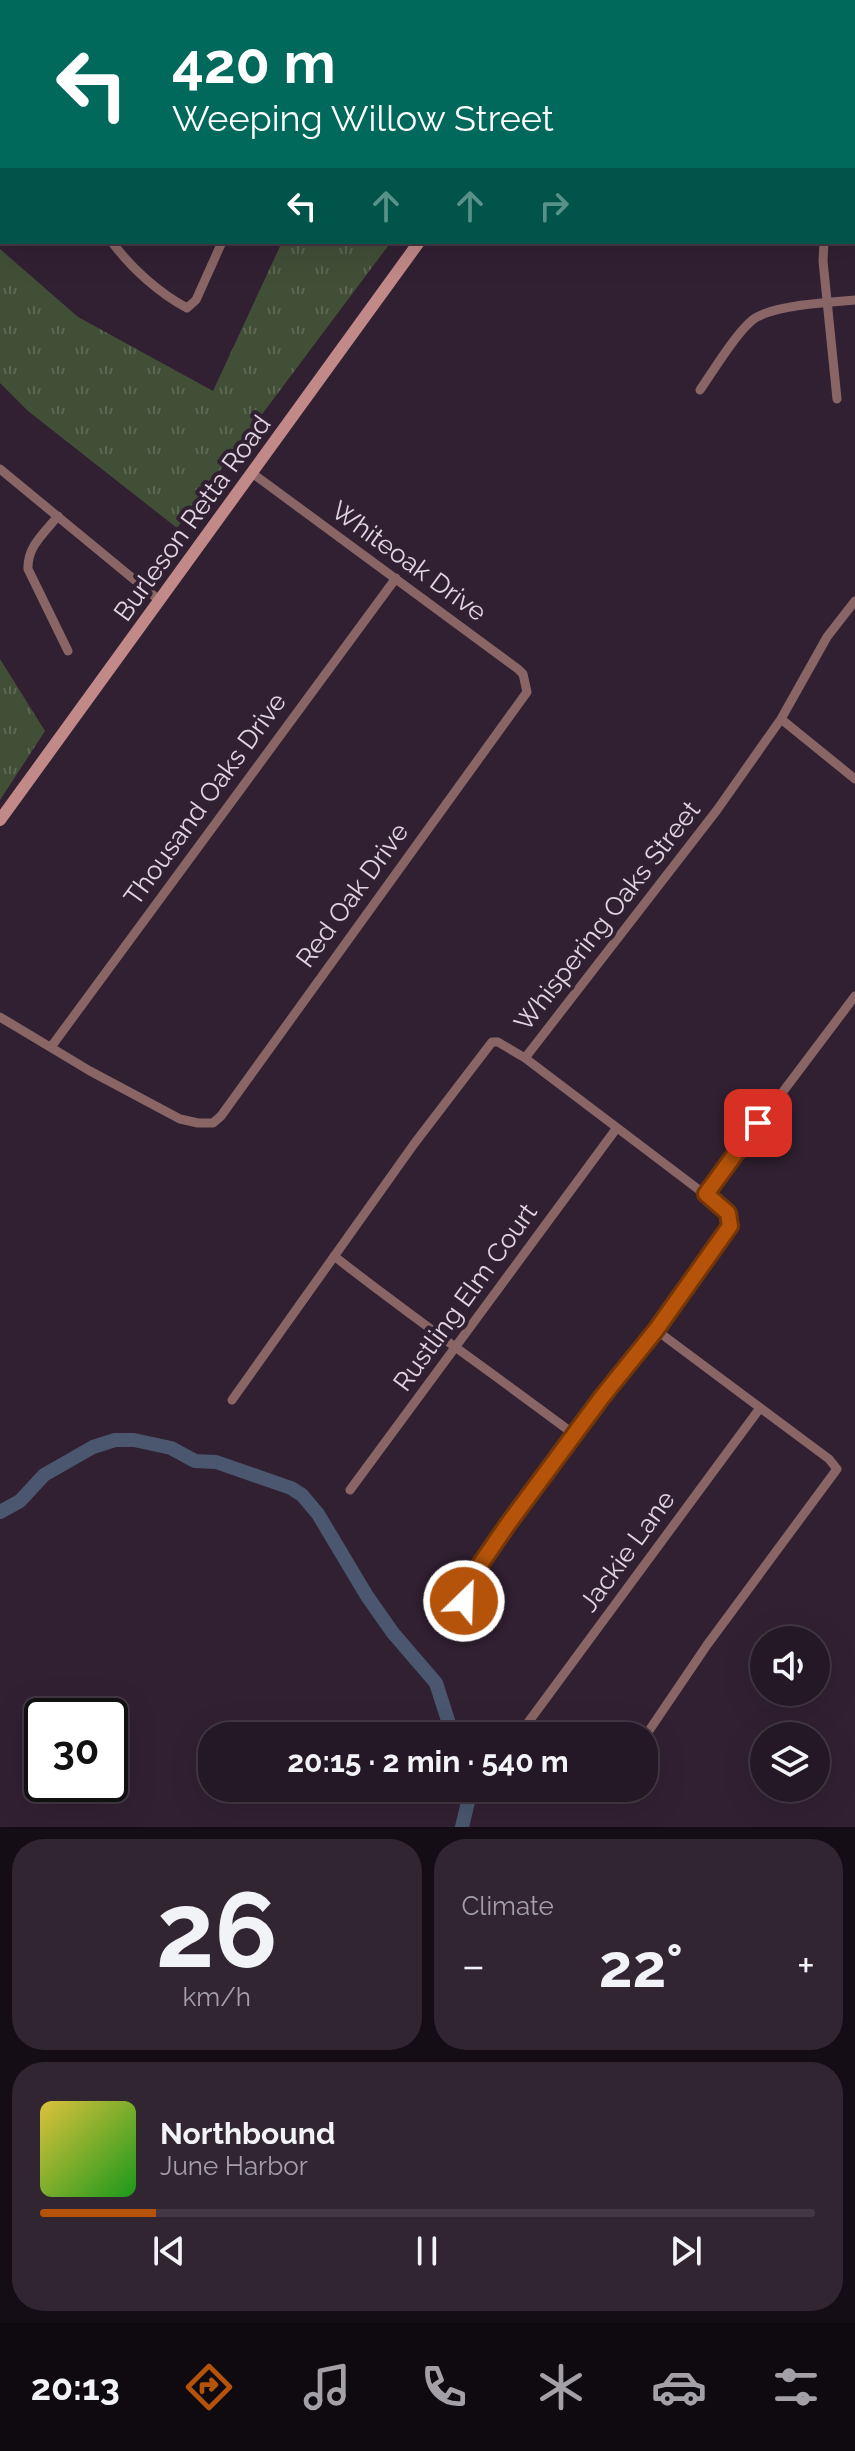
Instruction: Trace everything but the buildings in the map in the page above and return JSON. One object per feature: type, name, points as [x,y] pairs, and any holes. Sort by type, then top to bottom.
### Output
[{"type":"street","points":[[113,244],[123,257],[173,300],[187,308],[196,300],[221,244]]},
{"type":"street","name":"Burleson Retta Road","points":[[0,820],[418,244]]},
{"type":"street","points":[[824,244],[837,399]]},
{"type":"street","points":[[700,390],[755,317],[771,311],[855,300]]},
{"type":"street","points":[[0,469],[159,600]]},
{"type":"street","name":"Whiteoak Drive","points":[[252,473],[518,669],[525,679],[527,692]]},
{"type":"street","points":[[58,516],[30,549],[27,558],[28,569],[68,651]]},
{"type":"street","name":"Thousand Oaks Drive","points":[[51,1047],[396,578]]},
{"type":"street","name":"Whispering Oaks Street","points":[[232,1400],[486,1047],[498,1042],[525,1058],[717,810],[781,719],[827,637],[855,601]]},
{"type":"street","name":"Red Oak Drive","points":[[51,1047],[180,1119],[213,1123],[527,692]]},
{"type":"street","points":[[781,719],[855,779]]},
{"type":"street","points":[[706,1194],[855,996]]},
{"type":"street","points":[[0,1017],[51,1047]]},
{"type":"street","points":[[462,1591],[508,1524],[656,1330],[730,1226],[728,1213],[706,1194],[525,1058]]},
{"type":"street","name":"Rustling Elm Court","points":[[350,1490],[616,1129]]},
{"type":"street","points":[[334,1256],[575,1435]]},
{"type":"street","points":[[655,1722],[707,1645],[837,1469],[829,1459],[656,1330]]},
{"type":"street","name":"Jackie Lane","points":[[528,1722],[760,1408]]},
{"type":"green space","points":[[281,244],[390,244],[177,528],[28,411],[0,383],[0,249],[78,317],[213,391]]},
{"type":"green space","points":[[0,659],[45,731],[0,800]]},
{"type":"waterway","points":[[0,1512],[20,1501],[44,1475],[93,1447],[115,1440],[134,1440],[171,1448],[195,1461],[216,1462],[291,1488],[302,1495],[318,1514],[367,1596],[393,1633],[436,1683],[449,1722]]},
{"type":"waterway","points":[[462,1827],[468,1802]]},
{"type":"route","points":[[464,1601],[462,1591],[508,1524],[656,1330],[730,1226],[728,1213],[706,1194],[758,1123]]}]
